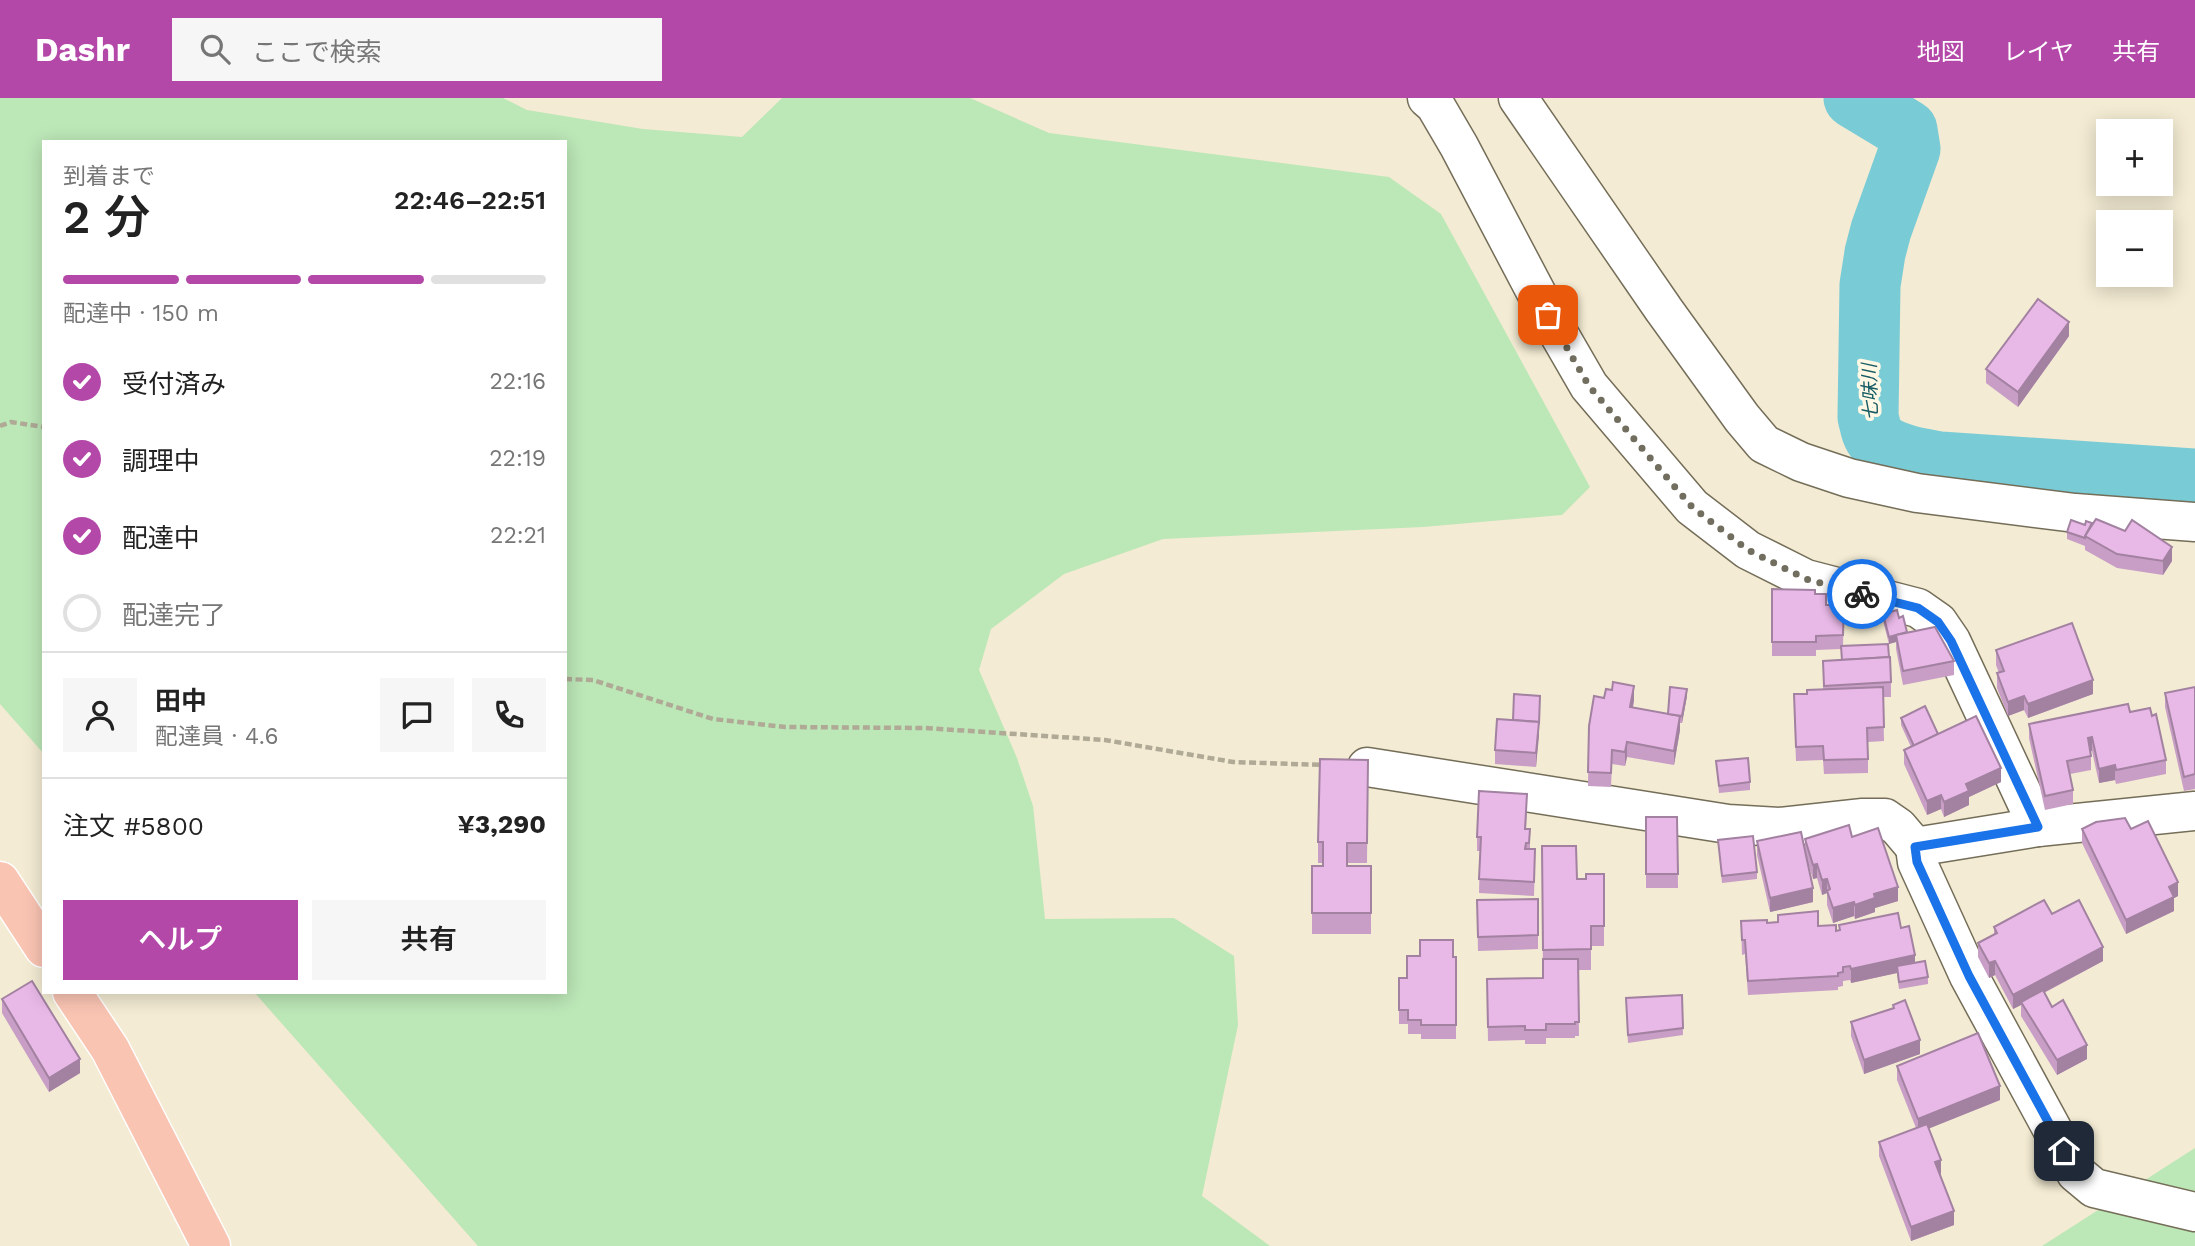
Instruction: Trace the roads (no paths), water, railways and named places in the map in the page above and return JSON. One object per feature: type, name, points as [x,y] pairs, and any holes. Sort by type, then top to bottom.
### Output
[{"type":"highway","points":[[0,881],[42,945]]},
{"type":"highway","points":[[73,994],[110,1049],[211,1246]]},
{"type":"street","points":[[1427,98],[1435,105],[1459,146],[1548,315],[1589,386],[1636,443],[1692,507],[1748,550],[1806,579],[1918,608],[1938,622],[1951,641],[2038,827]]},
{"type":"street","points":[[1518,98],[1664,310],[1764,444],[1801,462],[1837,474],[1917,493],[2075,513],[2195,522]]},
{"type":"street","points":[[1367,767],[1728,824],[1781,827],[1885,818],[1898,827],[1915,847],[1917,862],[1969,976],[2076,1173],[2094,1188],[2195,1212]]},
{"type":"street","points":[[1915,847],[2038,827],[2195,811]]},
{"type":"waterway","name":"七味川","points":[[1854,98],[1907,130],[1910,149],[1881,230],[1870,285],[1868,417],[1876,439],[1897,452],[1940,462],[2195,479]]}]
